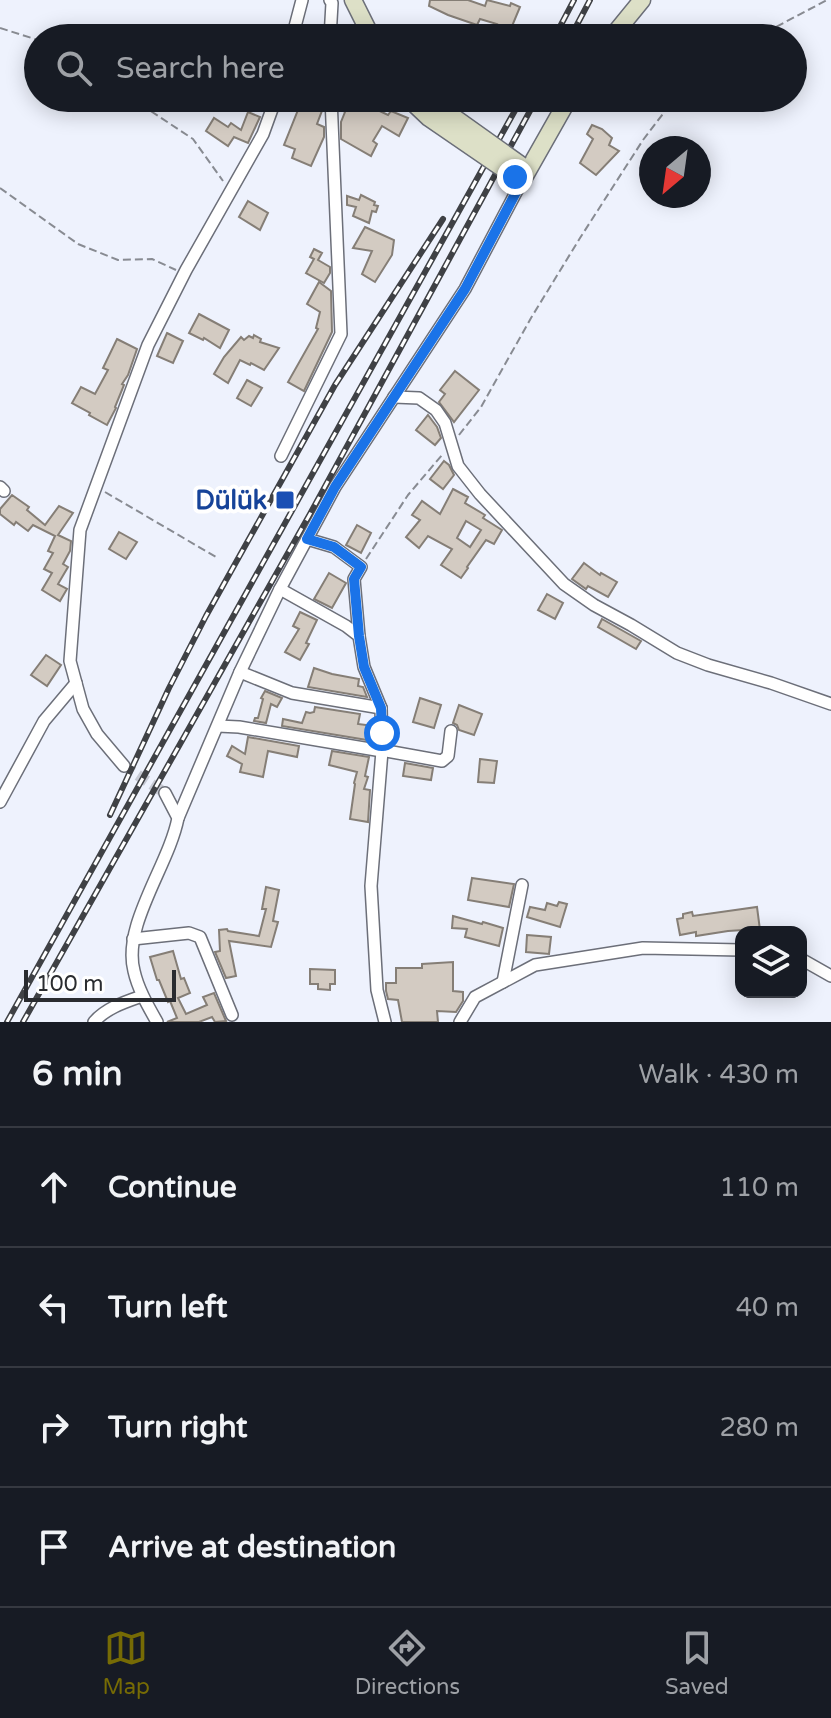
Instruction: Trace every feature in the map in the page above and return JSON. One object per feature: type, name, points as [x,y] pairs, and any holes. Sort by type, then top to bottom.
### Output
[{"type":"street","points":[[296,24],[302,0]]},
{"type":"street","points":[[330,0],[331,24]]},
{"type":"street","points":[[344,0],[354,24]]},
{"type":"street","points":[[353,0],[365,24]]},
{"type":"street","points":[[622,24],[642,0]]},
{"type":"street","points":[[124,766],[97,734],[83,709],[70,661],[80,530],[148,345],[263,134],[271,112]]},
{"type":"street","points":[[281,456],[341,334],[332,112]]},
{"type":"street","points":[[423,112],[522,173]]},
{"type":"street","points":[[445,112],[522,173]]},
{"type":"street","points":[[157,1022],[142,996],[133,968],[133,939],[175,836],[178,818],[240,672],[335,487],[465,289],[522,173],[560,112]]},
{"type":"street","points":[[394,397],[419,398],[436,410],[445,423],[458,466],[492,508],[564,584],[677,653],[831,704]]},
{"type":"street","points":[[307,539],[334,547],[361,567],[354,579],[359,636],[364,667],[381,708],[382,750],[371,886],[377,990],[385,1022]]},
{"type":"street","points":[[280,589],[359,636]]},
{"type":"street","points":[[240,672],[292,693],[381,708]]},
{"type":"street","points":[[0,802],[44,721],[76,683]]},
{"type":"street","points":[[218,726],[442,761],[448,756],[451,731]]},
{"type":"street","points":[[165,793],[178,818]]},
{"type":"street","points":[[503,982],[522,885]]},
{"type":"street","points":[[133,939],[189,933],[200,937],[232,1015]]},
{"type":"street","points":[[460,1022],[475,997],[535,965],[643,948],[735,950]]},
{"type":"street","points":[[807,962],[831,976]]},
{"type":"street","points":[[94,1022],[122,1003],[142,996]]},
{"type":"path","points":[[782,24],[827,0]]},
{"type":"path","points":[[0,28],[24,36]]},
{"type":"path","points":[[152,112],[193,139],[230,192]]},
{"type":"path","points":[[361,567],[408,495],[481,407],[580,238],[664,112]]},
{"type":"path","points":[[0,188],[78,244],[118,260],[152,259],[184,274]]},
{"type":"path","points":[[97,487],[216,557]]},
{"type":"building","points":[[430,0],[468,0],[485,6],[487,0],[520,7],[513,24],[480,19],[474,24],[429,6]]},
{"type":"building","points":[[248,112],[260,117],[248,143],[234,137],[228,146],[206,131],[214,118],[228,127],[231,123],[241,130]]},
{"type":"building","points":[[297,112],[322,112],[317,124],[324,127],[324,137],[311,166],[292,158],[295,149],[284,145]]},
{"type":"building","points":[[345,112],[382,112],[388,115],[393,112],[408,118],[399,136],[382,126],[373,141],[377,144],[371,156],[341,139],[341,122]]},
{"type":"building","points":[[592,125],[612,138],[609,145],[619,151],[596,175],[580,163],[593,139],[587,134]]},
{"type":"building","points":[[361,195],[378,206],[376,212],[372,211],[369,223],[353,216],[356,207],[347,205],[347,196],[359,200]]},
{"type":"building","points":[[248,201],[268,213],[260,230],[239,217]]},
{"type":"building","points":[[365,227],[394,240],[392,255],[375,282],[362,274],[372,251],[353,248]]},
{"type":"building","points":[[314,249],[322,253],[318,260],[330,267],[324,283],[306,273],[314,259],[310,257]]},
{"type":"building","points":[[319,282],[331,291],[332,332],[304,391],[288,382],[318,329],[320,312],[307,304]]},
{"type":"building","points":[[199,314],[229,330],[220,348],[189,333]]},
{"type":"building","points":[[167,333],[183,341],[173,363],[157,356]]},
{"type":"building","points":[[254,335],[261,339],[260,342],[279,348],[264,370],[240,360],[228,383],[214,374],[241,337],[244,340]]},
{"type":"building","points":[[117,339],[137,349],[107,425],[72,403],[81,387],[95,394],[108,370],[103,368]]},
{"type":"building","points":[[455,371],[479,390],[454,422],[439,402],[445,394],[440,390]]},
{"type":"building","points":[[247,380],[262,388],[251,406],[237,398]]},
{"type":"building","points":[[428,415],[441,438],[435,445],[416,430]]},
{"type":"building","points":[[444,461],[454,475],[443,489],[430,479]]},
{"type":"building","points":[[453,489],[468,497],[465,503],[502,530],[494,544],[486,540],[461,578],[441,565],[452,549],[428,536],[419,548],[406,537],[420,520],[412,515],[422,501],[440,514]],"holes":[[[466,521],[481,530],[470,547],[457,538]]]},
{"type":"building","points":[[12,495],[29,507],[27,510],[45,525],[59,506],[73,513],[58,535],[71,541],[63,564],[68,567],[58,584],[67,589],[60,601],[42,590],[52,573],[44,569],[53,553],[48,551],[55,536],[33,525],[28,531],[0,514],[0,509]]},
{"type":"building","points":[[357,525],[371,533],[361,553],[346,545]]},
{"type":"building","points":[[119,532],[137,542],[126,559],[109,549]]},
{"type":"building","points":[[584,563],[600,575],[617,582],[608,597],[588,586],[586,589],[572,579]]},
{"type":"building","points":[[329,573],[346,583],[332,608],[314,599]]},
{"type":"building","points":[[547,594],[563,603],[555,619],[538,610]]},
{"type":"building","points":[[300,612],[317,620],[300,660],[285,652],[299,629],[293,626]]},
{"type":"building","points":[[602,619],[641,641],[636,649],[598,627]]},
{"type":"building","points":[[46,655],[61,665],[47,686],[31,675]]},
{"type":"building","points":[[314,668],[359,679],[358,686],[363,687],[367,697],[308,687]]},
{"type":"building","points":[[265,691],[282,698],[277,707],[271,704],[266,723],[254,721],[258,718]]},
{"type":"building","points":[[420,698],[441,705],[434,728],[413,722]]},
{"type":"building","points":[[459,705],[482,714],[474,735],[459,730],[453,723]]},
{"type":"building","points":[[315,707],[360,714],[358,724],[373,726],[373,741],[282,726],[283,719],[302,723],[306,712],[314,712]]},
{"type":"building","points":[[248,737],[299,746],[297,757],[268,751],[263,777],[240,772],[242,764],[227,756],[232,746],[245,754]]},
{"type":"building","points":[[332,751],[369,757],[364,789],[370,790],[368,822],[350,819],[357,772],[329,765]]},
{"type":"building","points":[[480,759],[497,761],[494,783],[478,782]]},
{"type":"building","points":[[405,763],[433,768],[431,780],[403,776]]},
{"type":"building","points":[[472,878],[514,884],[509,907],[468,900]]},
{"type":"building","points":[[266,887],[279,890],[273,921],[278,922],[271,947],[229,941],[236,976],[226,978],[215,952],[220,951],[219,930],[259,936],[266,909],[262,909]]},
{"type":"building","points":[[559,902],[567,904],[560,927],[527,917],[530,907],[545,910],[547,903],[557,906]]},
{"type":"building","points":[[757,907],[759,926],[735,926],[735,931],[696,936],[696,932],[680,935],[677,919],[692,912],[693,916]]},
{"type":"building","points":[[453,916],[503,928],[499,946],[465,937],[467,929],[452,928]]},
{"type":"building","points":[[527,935],[551,937],[549,954],[526,952]]},
{"type":"building","points":[[173,951],[181,979],[184,978],[190,993],[178,998],[186,1014],[207,1005],[203,997],[214,993],[226,1021],[215,1022],[212,1017],[199,1022],[167,1022],[177,1018],[157,980],[150,957]]},
{"type":"building","points":[[453,962],[453,991],[463,992],[463,1001],[456,1012],[437,1011],[438,1022],[402,1022],[398,1000],[388,999],[386,991],[386,983],[396,983],[396,968],[422,968],[422,964]]},
{"type":"building","points":[[310,969],[335,970],[335,984],[330,984],[330,990],[318,989],[318,984],[310,984]]},
{"type":"tunnel","points":[[124,766],[165,793]]},
{"type":"railway","points":[[561,24],[574,0]]},
{"type":"railway","points":[[577,24],[590,0]]},
{"type":"railway","points":[[7,1022],[514,112]]},
{"type":"railway","points":[[23,1022],[310,514],[529,112]]},
{"type":"railway","points":[[110,815],[206,616],[335,385],[443,219]]},
{"type":"place","name":"Dülük","points":[[285,500]]},
{"type":"route","points":[[382,733],[381,708],[364,667],[359,636],[354,579],[361,567],[334,547],[307,539],[335,487],[465,289],[522,181],[515,177]]}]
